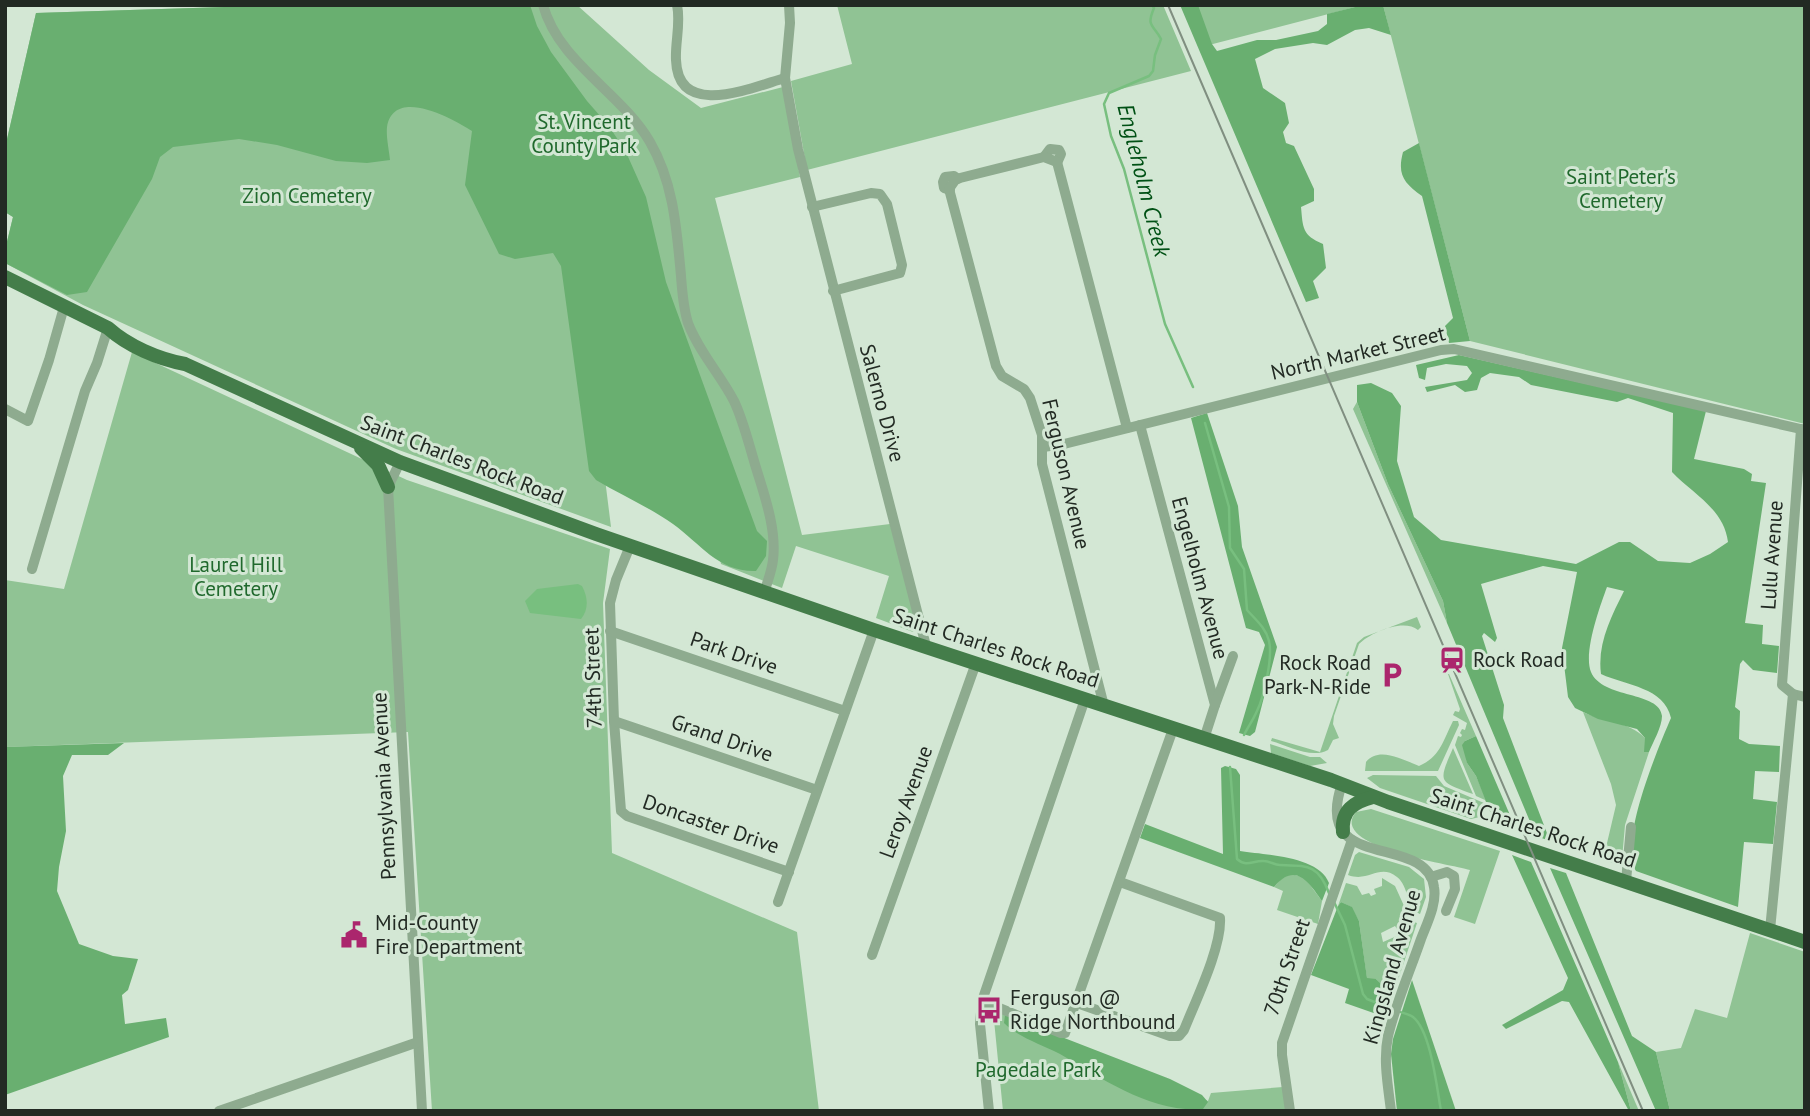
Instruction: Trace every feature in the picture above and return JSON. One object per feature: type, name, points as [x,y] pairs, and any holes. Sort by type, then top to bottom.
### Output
[{"type":"main road","name":"Saint Charles Rock Road","points":[[5,277],[108,328],[123,330],[159,346],[185,364],[400,462],[630,546],[765,590],[874,630],[1342,784],[1373,797],[1805,942]]},
{"type":"main road","points":[[355,441],[377,466],[388,486]]},
{"type":"main road","points":[[1348,836],[1343,818],[1359,801],[1373,797]]},
{"type":"street","points":[[543,5],[557,37],[633,118],[650,142],[662,168],[672,198],[683,301],[688,322],[733,400],[742,421],[769,515],[774,559],[765,590]]},
{"type":"street","points":[[677,5],[677,67],[682,81],[692,91],[706,96],[721,95],[785,78]]},
{"type":"street","name":"Salerno Drive","points":[[789,5],[785,78],[802,169],[926,646]]},
{"type":"street","name":"Ferguson Avenue","points":[[1104,706],[1042,464],[1042,435],[1030,398],[1024,389],[1002,376],[996,366],[953,185],[1051,160],[1127,428]]},
{"type":"street","points":[[813,207],[871,193],[880,194],[887,204],[902,265],[900,273],[833,291]]},
{"type":"street","points":[[5,409],[28,421],[64,307]]},
{"type":"street","points":[[32,569],[85,391],[108,328]]},
{"type":"street","name":"North Market Street","points":[[1043,447],[1454,349],[1803,429]]},
{"type":"street","name":"Engelholm Avenue","points":[[1140,425],[1215,705]]},
{"type":"street","name":"Lulu Avenue","points":[[1799,696],[1782,685],[1803,429]]},
{"type":"street","name":"Pennsylvania Avenue","points":[[400,462],[388,486],[422,1111]]},
{"type":"street","name":"74th Street","points":[[621,811],[614,721],[610,603],[630,546]]},
{"type":"street","points":[[778,902],[874,630]]},
{"type":"street","name":"Park Drive","points":[[610,631],[845,711]]},
{"type":"street","points":[[1204,739],[1233,656]]},
{"type":"street","name":"Leroy Avenue","points":[[872,955],[976,663]]},
{"type":"street","points":[[1770,930],[1799,696]]},
{"type":"street","points":[[989,1111],[981,1024],[982,1001],[1085,699]]},
{"type":"street","name":"Grand Drive","points":[[614,721],[817,790]]},
{"type":"street","points":[[982,1001],[1066,1033],[1173,729]]},
{"type":"street","points":[[1342,784],[1336,806],[1337,817],[1348,836]]},
{"type":"street","name":"Doncaster Drive","points":[[621,811],[627,816],[789,872]]},
{"type":"street","points":[[1626,881],[1631,827]]},
{"type":"street","name":"Kingsland Avenue","points":[[1348,836],[1416,863],[1431,877],[1434,885],[1433,903],[1399,1000],[1386,1051],[1391,1111]]},
{"type":"street","name":"70th Street","points":[[1290,1111],[1282,1043],[1333,895],[1348,836]]},
{"type":"street","name":"Kingsland Avenue","points":[[1431,877],[1447,872],[1454,876],[1455,889],[1446,911]]},
{"type":"street","points":[[1077,1003],[1170,1036],[1179,1036],[1184,1030],[1205,978],[1220,930],[1220,918],[1120,882]]},
{"type":"street","points":[[219,1111],[418,1042]]},
{"type":"green space","name":"Zion Cemetery","points":[[291,5],[577,5],[649,70],[701,108],[783,87],[800,177],[715,198],[802,535],[890,524],[917,626],[913,632],[876,618],[889,576],[796,546],[782,588],[721,564],[645,212],[574,231],[611,527],[396,449],[83,305],[5,263],[5,250],[13,217],[5,212],[5,148],[36,13]]},
{"type":"green space","name":"St. Vincent County Park","points":[[291,5],[530,5],[537,26],[551,52],[625,150],[646,197],[666,282],[757,531],[767,541],[766,556],[756,571],[731,567],[720,562],[673,524],[596,480],[589,471],[561,266],[553,253],[515,259],[499,254],[465,185],[472,131],[439,114],[412,107],[401,109],[392,115],[387,127],[390,160],[367,163],[336,161],[277,145],[239,139],[173,147],[160,157],[152,179],[87,292],[67,295],[5,263],[5,250],[13,217],[5,212],[5,148],[36,13]]},
{"type":"green space","points":[[837,5],[1163,5],[1191,71],[807,170],[791,81],[852,64]]},
{"type":"green space","points":[[1180,5],[1198,5],[1217,51],[1257,40],[1276,40],[1318,31],[1327,24],[1327,14],[1363,5],[1383,5],[1391,35],[1369,28],[1355,30],[1327,45],[1313,43],[1275,49],[1255,59],[1263,88],[1285,103],[1289,123],[1283,132],[1286,143],[1294,146],[1314,189],[1314,201],[1301,207],[1307,234],[1323,244],[1326,268],[1313,281],[1319,298],[1306,302]]},
{"type":"green space","points":[[1191,5],[1363,5],[1209,45]]},
{"type":"green space","name":"Saint Peter's Cemetery","points":[[1383,5],[1805,5],[1805,424],[1470,341]]},
{"type":"green space","points":[[1419,143],[1470,341],[1449,343],[1445,326],[1453,318],[1422,196],[1406,182],[1402,173],[1403,152]]},
{"type":"green space","name":"Laurel Hill Cemetery","points":[[132,352],[407,480],[610,549],[603,603],[612,853],[797,932],[819,1111],[432,1111],[408,732],[5,747],[5,580],[64,589]]},
{"type":"green space","points":[[1459,355],[1706,411],[1694,459],[1744,469],[1752,474],[1751,481],[1766,483],[1745,623],[1763,625],[1762,644],[1779,646],[1777,673],[1753,670],[1743,660],[1740,664],[1735,707],[1740,711],[1739,739],[1749,744],[1780,746],[1779,772],[1755,771],[1753,799],[1777,802],[1773,844],[1744,842],[1738,907],[1636,871],[1632,858],[1632,840],[1636,818],[1649,772],[1671,718],[1661,700],[1653,694],[1601,674],[1603,641],[1624,591],[1607,587],[1591,642],[1591,672],[1597,681],[1606,687],[1652,702],[1659,708],[1661,725],[1649,752],[1644,752],[1645,738],[1637,729],[1598,719],[1575,708],[1568,697],[1562,648],[1577,572],[1543,566],[1481,584],[1497,638],[1495,642],[1484,633],[1482,636],[1504,705],[1503,718],[1550,841],[1536,836],[1447,623],[1443,601],[1388,484],[1357,402],[1357,385],[1371,383],[1392,393],[1401,406],[1397,461],[1414,517],[1441,540],[1576,564],[1619,542],[1630,542],[1658,561],[1690,563],[1728,542],[1721,520],[1714,511],[1672,472],[1673,413],[1628,398],[1617,402],[1531,385],[1519,377],[1490,373],[1481,378],[1477,390],[1465,392],[1455,385],[1427,392],[1425,387],[1467,380],[1472,373],[1467,366],[1446,364],[1427,368],[1425,380],[1419,378],[1416,365]]},
{"type":"green space","points":[[1357,402],[1388,484],[1443,601],[1447,623],[1353,409]]},
{"type":"green space","points":[[1207,413],[1238,506],[1242,547],[1277,647],[1255,732],[1250,736],[1239,733],[1265,645],[1259,632],[1246,628],[1191,418]]},
{"type":"green space","points":[[1417,617],[1421,627],[1418,630],[1405,625],[1388,628]]},
{"type":"green space","points":[[1378,632],[1359,644],[1334,716],[1333,724],[1339,738],[1333,740],[1328,750],[1321,752],[1314,753],[1307,752],[1271,741],[1272,738],[1320,752],[1357,643],[1364,637]]},
{"type":"green space","points":[[1448,674],[1476,736],[1465,741],[1467,763],[1476,776],[1490,811],[1485,800],[1476,796],[1455,745],[1467,723],[1453,715],[1460,709]]},
{"type":"green space","points":[[1583,712],[1639,732],[1645,738],[1645,752],[1649,752],[1625,825],[1622,859],[1616,864],[1603,860],[1616,805],[1611,784]]},
{"type":"green space","points":[[1453,721],[1458,721],[1459,725],[1438,771],[1365,771],[1366,762],[1378,755],[1399,758],[1419,766],[1432,758],[1440,748]]},
{"type":"green space","points":[[1476,736],[1516,829],[1493,819],[1476,776],[1467,763],[1462,745]]},
{"type":"green space","points":[[124,743],[108,755],[72,755],[63,776],[66,831],[57,891],[79,944],[113,956],[138,959],[128,990],[122,995],[125,1024],[166,1018],[169,1037],[5,1095],[5,747]]},
{"type":"green space","points":[[1270,744],[1310,757],[1320,757],[1327,763],[1310,766],[1271,753]]},
{"type":"green space","points":[[1453,748],[1473,794],[1447,783],[1444,779],[1445,768]]},
{"type":"green space","points":[[1225,766],[1236,769],[1240,775],[1240,851],[1290,858],[1314,867],[1329,883],[1322,901],[1301,877],[1288,876],[1274,887],[1140,838],[1145,824],[1223,854],[1221,768]]},
{"type":"green space","points":[[1373,775],[1436,776],[1444,786],[1484,803],[1485,810],[1480,817],[1471,819],[1380,788],[1367,778]]},
{"type":"green space","points":[[1371,809],[1500,851],[1475,924],[1454,917],[1470,870],[1395,852],[1359,835],[1352,824],[1356,812]]},
{"type":"green space","points":[[1359,852],[1409,867],[1424,879],[1426,897],[1420,914],[1412,907],[1401,881],[1391,873],[1379,872],[1362,877],[1348,875],[1355,855]]},
{"type":"green space","points":[[1512,855],[1531,862],[1618,1062],[1631,1111],[1569,1002],[1562,1001],[1506,1029],[1502,1025],[1563,990],[1568,978]]},
{"type":"green space","points":[[1550,868],[1566,873],[1632,1036],[1656,1052],[1670,1111],[1656,1111]]},
{"type":"green space","points":[[1290,874],[1304,877],[1322,901],[1318,924],[1277,910],[1283,891],[1274,887]]},
{"type":"green space","points":[[1382,878],[1395,886],[1405,908],[1401,927],[1397,929],[1395,926],[1381,933],[1383,942],[1406,932],[1411,921],[1417,923],[1393,995],[1376,979],[1367,979],[1359,921],[1351,907],[1341,902],[1338,906],[1346,883],[1357,886],[1362,895],[1369,893],[1371,896],[1376,894],[1374,889],[1382,886]]},
{"type":"green space","points":[[1341,902],[1352,907],[1359,921],[1367,978],[1376,979],[1393,995],[1385,1017],[1345,1003],[1349,989],[1311,975]]},
{"type":"green space","points":[[1750,933],[1805,952],[1805,1111],[1670,1111],[1656,1052],[1681,1048],[1695,1009],[1727,1018]]},
{"type":"green space","points":[[1412,980],[1456,1111],[1397,1111],[1391,1054],[1393,1039]]},
{"type":"green space","name":"Pagedale Park","points":[[993,1010],[1208,1101],[1211,1093],[1283,1087],[1286,1111],[1003,1111]]},
{"type":"green space","points":[[1005,1015],[1170,1079],[1202,1095],[1208,1102],[1203,1109],[1184,1109],[1146,1100],[1016,1033],[1004,1023]]},
{"type":"green space","points":[[1618,1062],[1639,1111],[1631,1111]]},
{"type":"shaded area","points":[[578,584],[586,594],[586,607],[581,619],[530,613],[525,601],[537,589]]},
{"type":"waterway","name":"Engleholm Creek","points":[[1152,5],[1154,8],[1151,22],[1161,39],[1153,71],[1149,76],[1109,93],[1104,104],[1165,324],[1193,387]]},
{"type":"waterway","name":"Engleholm Creek","points":[[1205,423],[1229,507],[1230,548],[1244,569],[1247,610],[1265,632],[1270,648],[1262,696],[1244,735]]},
{"type":"waterway","name":"Engleholm Creek","points":[[1230,767],[1237,859],[1244,863],[1266,861],[1278,865],[1311,868],[1321,877],[1329,893]]},
{"type":"waterway","name":"Engleholm Creek","points":[[1334,902],[1345,925],[1363,994],[1367,999],[1392,1009]]},
{"type":"waterway","name":"Engleholm Creek","points":[[1398,1011],[1413,1017],[1424,1034],[1441,1111]]},
{"type":"tram line","points":[[1168,5],[1643,1111]]},
{"type":"place","name":"Rock Road","points":[[1452,660]]},
{"type":"place","name":"Rock Road Park-N-Ride","points":[[1392,675]]},
{"type":"place","name":"Mid-County Fire Department","points":[[354,935]]},
{"type":"place","name":"Ferguson @ Ridge Northbound","points":[[989,1010]]}]
